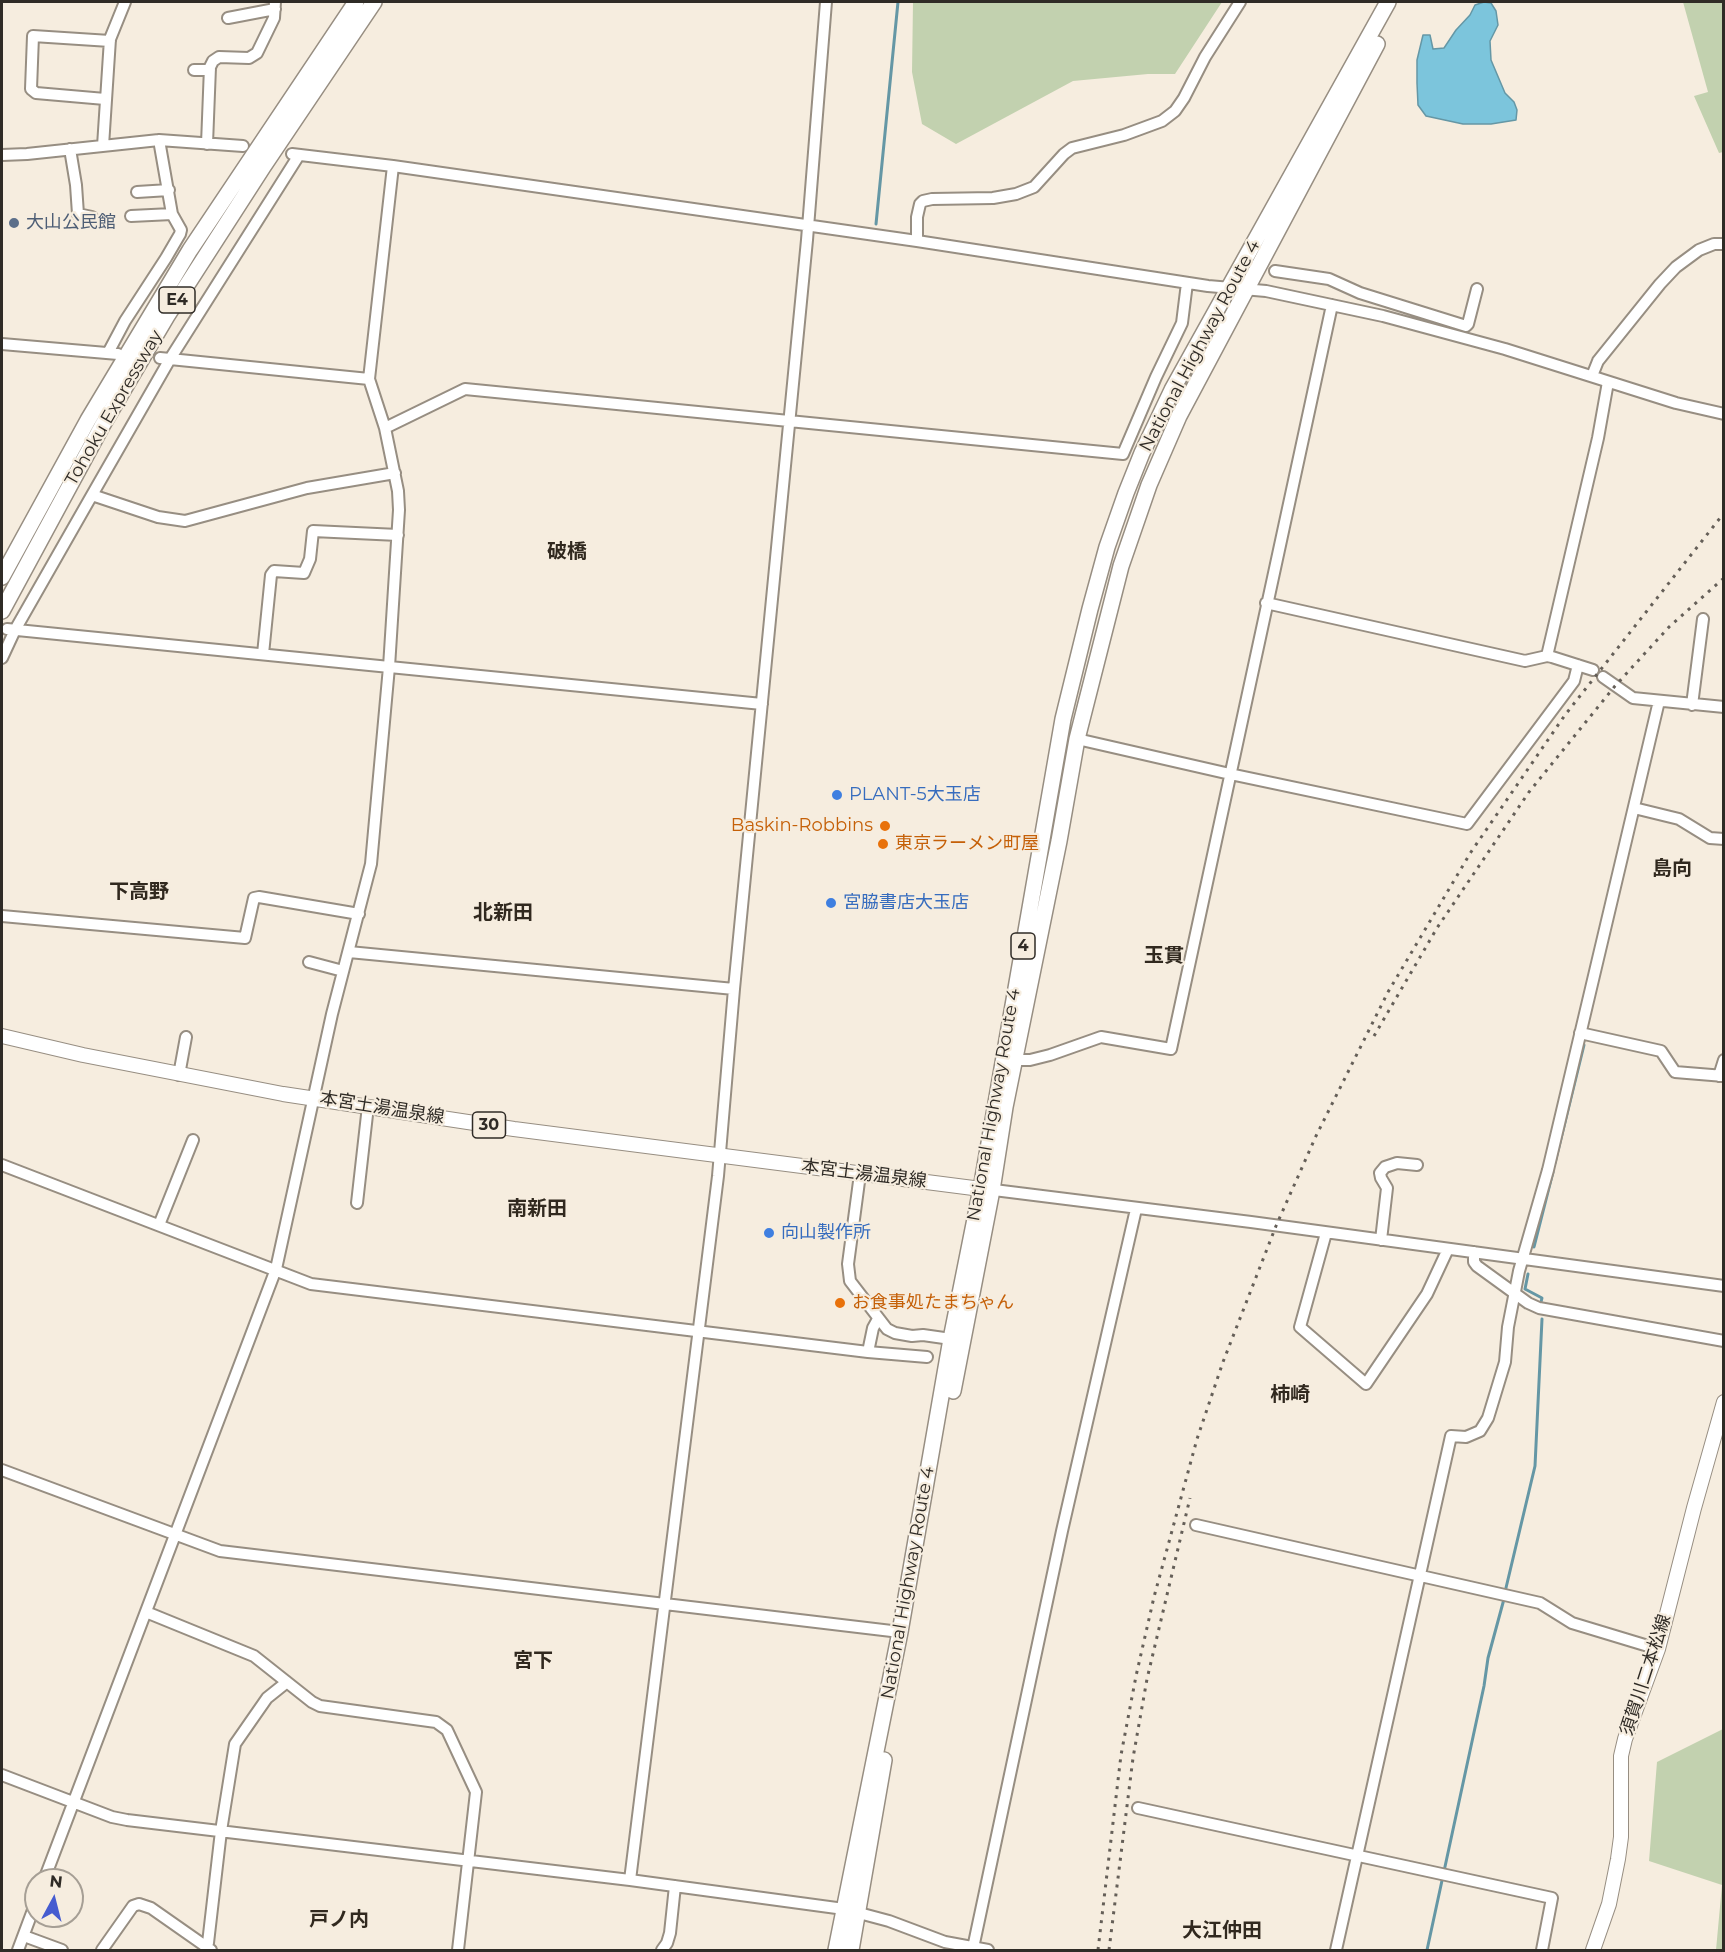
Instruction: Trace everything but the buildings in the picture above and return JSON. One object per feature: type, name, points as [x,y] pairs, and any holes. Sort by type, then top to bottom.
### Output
[{"type":"highway","name":"Tohoku Expressway","points":[[2,577],[98,402],[190,250],[356,2]]},
{"type":"highway","name":"Tohoku Expressway","points":[[2,611],[102,426],[167,316],[263,167],[374,2]]},
{"type":"highway","name":"National Highway Route 4","points":[[836,1950],[851,1910],[906,1633],[987,1190],[1063,719],[1092,599],[1107,548],[1142,453],[1177,380],[1388,2]]},
{"type":"highway","name":"National Highway Route 4","points":[[850,1950],[851,1910],[951,1339],[987,1190],[1059,841],[1077,739],[1121,566],[1145,495],[1179,416],[1400,2]]},
{"type":"main road","name":"本宮土湯温泉線","points":[[2,1036],[179,1075],[283,1094],[315,1097],[514,1129],[987,1190]]},
{"type":"main road","name":"須賀川二本松線","points":[[1593,1950],[1609,1904],[1618,1859],[1621,1837],[1621,1756],[1625,1739],[1658,1649],[1724,1402]]},
{"type":"street","points":[[103,146],[110,41],[125,2]]},
{"type":"street","points":[[630,1880],[719,1156],[790,422],[826,2]]},
{"type":"street","points":[[917,241],[917,217],[923,201],[993,198],[1016,194],[1034,187],[1072,148],[1124,135],[1162,121],[1175,111],[1184,98],[1205,57],[1240,2]]},
{"type":"street","points":[[207,144],[210,70],[215,58],[245,58],[257,53],[274,18],[275,5],[228,18]]},
{"type":"street","points":[[105,99],[36,93],[31,89],[33,36],[110,41]]},
{"type":"street","points":[[194,70],[210,70]]},
{"type":"street","points":[[2,344],[113,353],[124,321],[166,258],[181,230],[172,214],[159,140]]},
{"type":"street","points":[[2,154],[27,154],[159,140],[243,146]]},
{"type":"street","points":[[70,149],[78,214],[92,217]]},
{"type":"street","points":[[2,658],[11,629],[92,495],[165,358],[296,154],[917,241],[1187,283],[1266,291],[1337,306],[1505,349],[1676,403],[1724,414]]},
{"type":"street","points":[[48,1868],[276,1269],[330,1023],[371,864],[389,667],[399,510],[395,473],[385,428],[369,379],[393,166]]},
{"type":"street","points":[[136,192],[169,190]]},
{"type":"street","points":[[131,216],[172,214]]},
{"type":"street","points":[[1592,376],[1598,361],[1676,267],[1699,250],[1714,244],[1724,244]]},
{"type":"street","points":[[1275,271],[1329,279],[1413,311],[1466,326],[1478,289]]},
{"type":"street","points":[[385,428],[465,389],[1123,454],[1182,323],[1187,283]]},
{"type":"street","points":[[1014,1060],[1030,1060],[1050,1055],[1101,1036],[1171,1049],[1266,603],[1311,409],[1337,306],[1348,288]]},
{"type":"street","points":[[165,358],[369,379]]},
{"type":"street","points":[[1547,656],[1593,460],[1608,382]]},
{"type":"street","points":[[92,495],[158,517],[185,521],[307,488],[395,473]]},
{"type":"street","points":[[263,654],[271,575],[274,571],[304,573],[310,559],[313,531],[398,535]]},
{"type":"street","points":[[1266,603],[1525,662],[1547,656],[1593,670]]},
{"type":"street","points":[[1692,705],[1704,619]]},
{"type":"street","points":[[11,629],[762,704]]},
{"type":"street","points":[[1077,739],[1467,824],[1574,681],[1578,665]]},
{"type":"street","points":[[1603,677],[1633,698],[1724,707]]},
{"type":"street","points":[[1336,1950],[1451,1436],[1466,1437],[1480,1431],[1488,1418],[1505,1362],[1514,1293],[1548,1170],[1659,701]]},
{"type":"street","points":[[1634,808],[1679,819],[1710,838],[1724,839]]},
{"type":"street","points":[[2,916],[245,938],[254,898],[358,914]]},
{"type":"street","points":[[349,952],[734,989]]},
{"type":"street","points":[[309,962],[343,971]]},
{"type":"street","points":[[1580,1033],[1661,1052],[1675,1072],[1721,1076],[1724,1060]]},
{"type":"street","points":[[179,1075],[186,1037]]},
{"type":"street","points":[[357,1203],[368,1106]]},
{"type":"street","points":[[159,1225],[193,1140]]},
{"type":"street","points":[[1381,1240],[1387,1188],[1380,1173],[1385,1167],[1397,1163],[1417,1165]]},
{"type":"street","points":[[2,1165],[311,1284],[868,1352],[927,1357]]},
{"type":"street","points":[[860,1173],[848,1274],[850,1281],[878,1319],[895,1334],[951,1339]]},
{"type":"street","points":[[987,1190],[1523,1258],[1724,1286]]},
{"type":"street","points":[[973,1948],[1062,1531],[1136,1209]]},
{"type":"street","points":[[1326,1233],[1300,1327],[1366,1384],[1427,1294],[1448,1249]]},
{"type":"street","points":[[1474,1252],[1474,1262],[1477,1266],[1539,1308],[1724,1341]]},
{"type":"street","points":[[868,1352],[873,1328],[878,1319]]},
{"type":"street","points":[[2,1470],[220,1551],[900,1632]]},
{"type":"street","points":[[1196,1525],[1540,1603],[1572,1623],[1658,1649]]},
{"type":"street","points":[[146,1612],[254,1656],[320,1706],[436,1722],[443,1725],[476,1792],[458,1950]]},
{"type":"street","points":[[208,1949],[235,1744],[267,1698],[287,1682]]},
{"type":"street","points":[[2,1775],[112,1817],[630,1880],[851,1910],[945,1942],[988,1950]]},
{"type":"street","points":[[1138,1808],[1552,1898],[1542,1950]]},
{"type":"street","points":[[662,1950],[670,1933],[675,1886]]},
{"type":"street","points":[[102,1950],[128,1911],[139,1904],[151,1908],[208,1949]]},
{"type":"street","points":[[18,1950],[27,1928]]},
{"type":"street","points":[[24,1936],[62,1950]]},
{"type":"green space","points":[[913,2],[1222,2],[1175,74],[1148,74],[1073,81],[956,144],[922,124],[912,72]]},
{"type":"green space","points":[[1683,2],[1723,2],[1723,152],[1719,153],[1694,96],[1708,92]]},
{"type":"green space","points":[[1723,1729],[1724,1950],[1716,1950],[1722,1885],[1649,1861],[1657,1762]]},
{"type":"water","points":[[1484,2],[1491,3],[1496,11],[1498,25],[1490,41],[1491,60],[1505,93],[1514,102],[1517,110],[1516,120],[1491,124],[1463,124],[1426,116],[1418,105],[1417,83],[1417,60],[1423,35],[1430,35],[1433,49],[1444,48],[1475,5]]},
{"type":"waterway","points":[[876,224],[898,2]]},
{"type":"waterway","points":[[1555,1163],[1584,1045]]},
{"type":"waterway","points":[[1534,1247],[1553,1172]]},
{"type":"waterway","points":[[1528,1274],[1525,1289],[1542,1298],[1541,1302]]},
{"type":"waterway","points":[[1505,1592],[1535,1466],[1542,1319]]},
{"type":"waterway","points":[[1427,1950],[1484,1686],[1488,1658],[1504,1599]]},
{"type":"railway","points":[[1098,1950],[1121,1755],[1154,1597],[1197,1439],[1223,1362],[1276,1226],[1316,1136],[1388,992],[1471,852],[1565,715],[1724,513]]},
{"type":"railway","points":[[1374,1036],[1437,928],[1529,792],[1615,686],[1669,627],[1724,578]]},
{"type":"railway","points":[[1109,1950],[1133,1758],[1147,1679],[1190,1498]]},
{"type":"place","name":"大山公民館","points":[[14,223]]},
{"type":"place","name":"PLANT-5大玉店","points":[[837,795]]},
{"type":"place","name":"Baskin-Robbins","points":[[885,826]]},
{"type":"place","name":"東京ラーメン町屋","points":[[883,844]]},
{"type":"place","name":"宮脇書店大玉店","points":[[831,903]]},
{"type":"place","name":"向山製作所","points":[[769,1233]]},
{"type":"place","name":"お食事処たまちゃん","points":[[840,1303]]},
{"type":"district","name":"破橋","points":[[567,552]]},
{"type":"district","name":"島向","points":[[1672,869]]},
{"type":"district","name":"下高野","points":[[139,892]]},
{"type":"district","name":"北新田","points":[[503,913]]},
{"type":"district","name":"玉貫","points":[[1164,956]]},
{"type":"district","name":"南新田","points":[[537,1209]]},
{"type":"district","name":"柿崎","points":[[1290,1395]]},
{"type":"district","name":"宮下","points":[[533,1661]]},
{"type":"district","name":"戸ノ内","points":[[339,1920]]},
{"type":"district","name":"大江仲田","points":[[1222,1931]]}]
